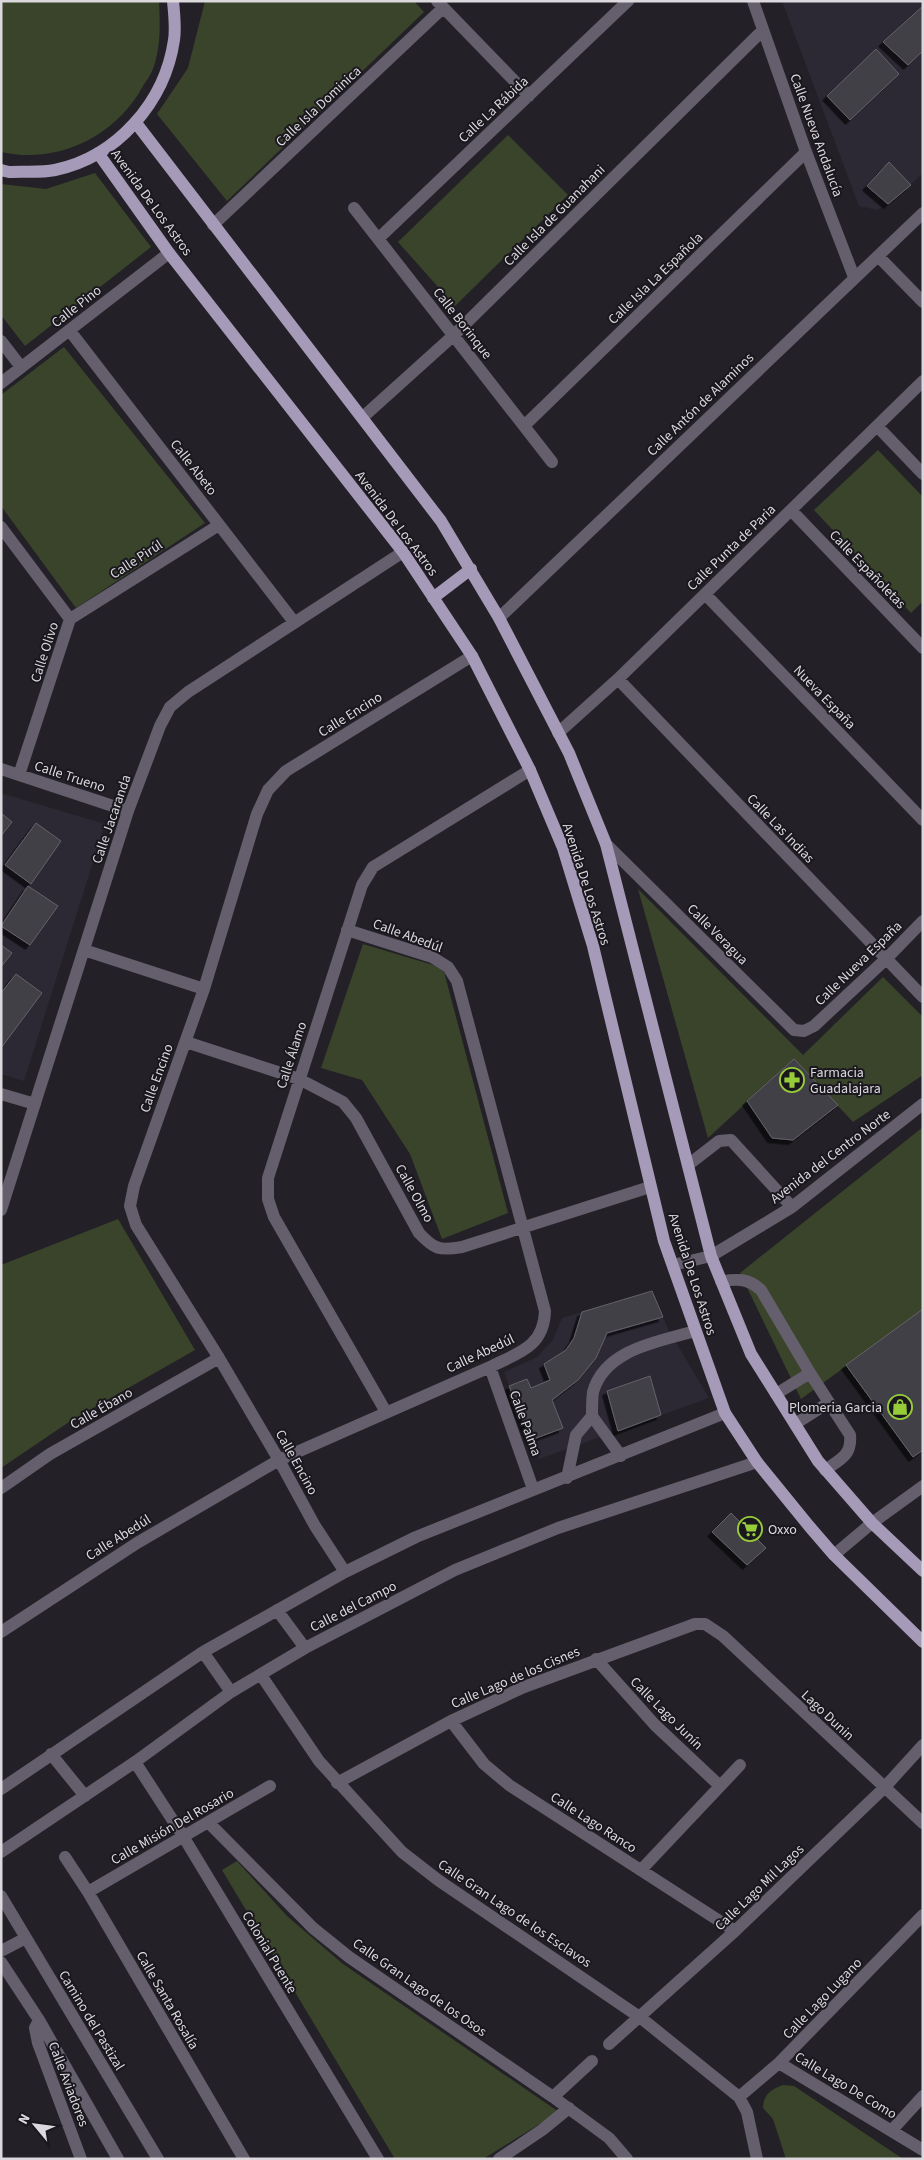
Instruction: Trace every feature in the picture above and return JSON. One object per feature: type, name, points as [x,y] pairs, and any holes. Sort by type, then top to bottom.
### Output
[{"type":"main road","points":[[1,170],[9,172],[55,170],[98,153],[118,140],[136,123],[162,84],[174,39],[173,1]]},
{"type":"main road","name":"Avenida De Los Astros","points":[[136,123],[441,521],[499,618],[558,733],[606,844],[711,1256],[751,1354],[825,1470],[872,1523],[923,1571]]},
{"type":"main road","name":"Avenida De Los Astros","points":[[98,153],[169,253],[403,552],[472,656],[530,770],[563,848],[593,946],[650,1186],[694,1331],[725,1413],[757,1462],[834,1555],[923,1642]]},
{"type":"main road","points":[[433,598],[471,569]]},
{"type":"street","name":"Calle La Rábida","points":[[379,238],[628,1]]},
{"type":"street","name":"Calle Nueva Andalucía","points":[[753,1],[806,152],[854,277]]},
{"type":"street","points":[[440,5],[529,96]]},
{"type":"street","name":"Calle Isla Dominica","points":[[213,225],[440,5]]},
{"type":"street","name":"Calle Isla de Guanahani","points":[[362,417],[454,334],[763,30]]},
{"type":"street","name":"Calle Isla La Española","points":[[524,426],[806,152]]},
{"type":"street","name":"Calle Borinque","points":[[354,208],[552,462]]},
{"type":"street","name":"Calle Antón de Alaminos","points":[[499,618],[923,213]]},
{"type":"street","name":"Calle Pino","points":[[1,382],[70,331],[169,253]]},
{"type":"street","points":[[878,256],[923,302]]},
{"type":"street","name":"Calle Abeto","points":[[70,331],[294,622]]},
{"type":"street","points":[[1,341],[21,367]]},
{"type":"street","name":"Calle Punta de Paria","points":[[558,733],[618,679],[923,381]]},
{"type":"street","points":[[877,426],[923,474]]},
{"type":"street","name":"Calle Españoletas","points":[[791,510],[923,648]]},
{"type":"street","name":"Calle Pirúl","points":[[70,619],[218,524]]},
{"type":"street","name":"Calle Olivo","points":[[1,527],[70,619],[19,774]]},
{"type":"street","name":"Calle Jacaranda","points":[[1,1210],[128,811],[160,726],[170,707],[188,692],[403,552]]},
{"type":"street","name":"Nueva España","points":[[705,594],[923,820]]},
{"type":"street","name":"Calle Encino","points":[[345,1572],[315,1526],[280,1460],[219,1358],[136,1225],[130,1206],[134,1186],[204,989],[258,814],[268,790],[286,771],[472,656]]},
{"type":"street","name":"Calle Las Indias","points":[[618,679],[923,996]]},
{"type":"street","name":"Calle Trueno","points":[[1,769],[128,811]]},
{"type":"street","name":"Calle Álamo","points":[[386,1412],[274,1217],[268,1199],[268,1178],[362,885],[373,867],[530,770]]},
{"type":"street","name":"Calle Veragua","points":[[606,844],[784,1022],[794,1030],[804,1031],[814,1026]]},
{"type":"street","name":"Calle Nueva España","points":[[814,1026],[886,959],[923,920]]},
{"type":"street","name":"Calle Abedúl","points":[[1,1632],[136,1542],[280,1460],[490,1367],[534,1343],[541,1333],[545,1310],[457,981],[448,967],[432,958],[347,930]]},
{"type":"street","points":[[84,950],[204,989]]},
{"type":"street","name":"Calle Olmo","points":[[186,1042],[299,1079],[343,1102],[356,1118],[419,1233],[430,1246],[444,1250],[462,1247],[521,1226],[650,1186]]},
{"type":"street","points":[[1,1094],[35,1104]]},
{"type":"street","name":"Avenida del Centro Norte","points":[[673,1265],[711,1256],[792,1207],[923,1104]]},
{"type":"street","points":[[688,1165],[718,1141],[730,1140],[792,1207]]},
{"type":"street","points":[[721,1281],[741,1279],[753,1283],[761,1290],[828,1403],[850,1435],[851,1446],[844,1457],[825,1470]]},
{"type":"street","points":[[567,1478],[576,1435],[592,1416],[593,1393],[602,1372],[618,1358],[638,1348],[694,1331]]},
{"type":"street","name":"Calle Ébano","points":[[1,1488],[50,1454],[219,1358]]},
{"type":"street","name":"Calle Palma","points":[[490,1367],[533,1489]]},
{"type":"street","points":[[776,1394],[810,1373]]},
{"type":"street","points":[[795,1424],[828,1403]]},
{"type":"street","points":[[1,1789],[203,1652],[345,1572],[416,1537],[725,1413]]},
{"type":"street","points":[[592,1416],[621,1456]]},
{"type":"street","name":"Calle del Campo","points":[[1,1852],[134,1762],[231,1692],[304,1648],[455,1570],[558,1528],[757,1462]]},
{"type":"street","points":[[834,1555],[872,1523],[923,1486]]},
{"type":"street","points":[[277,1610],[304,1648]]},
{"type":"street","name":"Calle Lago de los Cisnes","points":[[337,1783],[451,1721],[524,1687],[695,1624],[705,1624],[713,1629]]},
{"type":"street","name":"Lago Dunin","points":[[713,1629],[923,1823]]},
{"type":"street","points":[[203,1652],[231,1692]]},
{"type":"street","name":"Calle Lago Junín","points":[[596,1659],[655,1725],[720,1786]]},
{"type":"street","name":"Calle Gran Lago de los Esclavos","points":[[261,1675],[319,1761],[337,1783],[402,1852],[641,2018],[739,2097],[747,2112],[757,2159]]},
{"type":"street","name":"Calle Lago Ranco","points":[[451,1721],[484,1764],[509,1785],[735,1931]]},
{"type":"street","name":"Calle Lago Mil Lagos","points":[[609,2044],[641,2018],[735,1931],[884,1788],[923,1745]]},
{"type":"street","points":[[51,1754],[85,1796]]},
{"type":"street","name":"Colonial Puente","points":[[134,1762],[183,1836],[378,2159]]},
{"type":"street","points":[[641,1870],[740,1765]]},
{"type":"street","name":"Calle Misión Del Rosario","points":[[88,1892],[270,1786]]},
{"type":"street","name":"Calle Gran Lago de los Osos","points":[[209,1823],[313,1928],[349,1957],[554,2097],[609,2138],[627,2159]]},
{"type":"street","name":"Calle Santa Rosalía","points":[[65,1857],[88,1892],[244,2159]]},
{"type":"street","name":"Camino del Pastizal","points":[[1,1896],[158,2159]]},
{"type":"street","name":"Calle Lago Lugano","points":[[739,2097],[780,2063],[923,1915]]},
{"type":"street","points":[[1,1951],[26,1938]]},
{"type":"street","points":[[1,1962],[39,2020],[118,2159]]},
{"type":"street","name":"Calle Aviadores","points":[[39,2020],[35,2033],[38,2043],[81,2159]]},
{"type":"street","points":[[554,2097],[592,2061]]},
{"type":"street","name":"Calle Lago De Como","points":[[780,2063],[923,2150]]},
{"type":"street","points":[[892,2130],[923,2096]]},
{"type":"street","points":[[499,2159],[542,2130],[569,2108]]},
{"type":"shaded area","points":[[782,1],[923,1],[923,173],[896,199],[877,210],[859,206]]},
{"type":"shaded area","points":[[1,793],[105,824],[24,1081],[1,1074]]},
{"type":"shaded area","points":[[652,1291],[669,1331],[709,1398],[539,1459],[504,1372],[537,1357],[553,1340],[562,1318]]},
{"type":"green space","points":[[1,1],[159,1],[159,42],[152,71],[131,104],[117,119],[83,143],[64,150],[43,154],[22,155],[1,152]]},
{"type":"green space","points":[[205,1],[414,1],[424,12],[227,201],[157,114],[188,68]]},
{"type":"green space","points":[[508,135],[568,195],[455,306],[398,242]]},
{"type":"green space","points":[[95,173],[151,247],[25,346],[1,315],[1,184],[46,189]]},
{"type":"green space","points":[[64,347],[205,523],[76,608],[1,506],[1,395]]},
{"type":"green space","points":[[878,450],[923,497],[923,601],[911,613],[814,510]]},
{"type":"green space","points":[[638,889],[803,1055],[883,977],[923,1017],[923,1075],[853,1122],[794,1059],[708,1138]]},
{"type":"green space","points":[[363,944],[443,968],[508,1213],[442,1239],[410,1154],[362,1080],[321,1068]]},
{"type":"green space","points":[[923,1127],[923,1310],[801,1399],[740,1273]]},
{"type":"green space","points":[[118,1219],[195,1350],[72,1420],[1,1468],[1,1265]]},
{"type":"green space","points":[[237,1861],[287,1916],[343,1964],[559,2112],[483,2159],[395,2159],[222,1870]]},
{"type":"green space","points":[[783,2085],[794,2086],[903,2159],[786,2159],[773,2119],[763,2108],[768,2093]]},
{"type":"building","points":[[923,6],[923,51],[908,65],[883,42]]},
{"type":"building","points":[[876,49],[899,74],[850,120],[827,96]]},
{"type":"building","points":[[889,162],[911,185],[888,204],[867,186]]},
{"type":"building","points":[[1,813],[12,822],[1,836]]},
{"type":"building","points":[[36,823],[61,841],[31,884],[5,865]]},
{"type":"building","points":[[28,886],[58,906],[30,945],[1,926]]},
{"type":"building","points":[[1,945],[12,953],[1,967]]},
{"type":"building","points":[[16,974],[42,993],[1,1048],[1,993]]},
{"type":"building","name":"Farmacia Guadalajara","points":[[794,1059],[838,1105],[793,1140],[772,1138],[747,1101]]},
{"type":"building","points":[[652,1291],[663,1317],[607,1333],[596,1358],[578,1380],[552,1400],[563,1428],[531,1440],[509,1386],[527,1379],[531,1388],[550,1380],[544,1364],[566,1350],[574,1338],[582,1312]]},
{"type":"building","name":"Plomeria Garcia","points":[[923,1309],[923,1450],[913,1457],[846,1365]]},
{"type":"building","points":[[650,1376],[661,1415],[618,1431],[607,1391]]},
{"type":"building","points":[[731,1513],[766,1548],[747,1565],[712,1532]]},
{"type":"place","name":"Farmacia Guadalajara","points":[[792,1080]]},
{"type":"place","name":"Plomeria Garcia","points":[[900,1407]]},
{"type":"place","name":"Oxxo","points":[[750,1529]]}]
